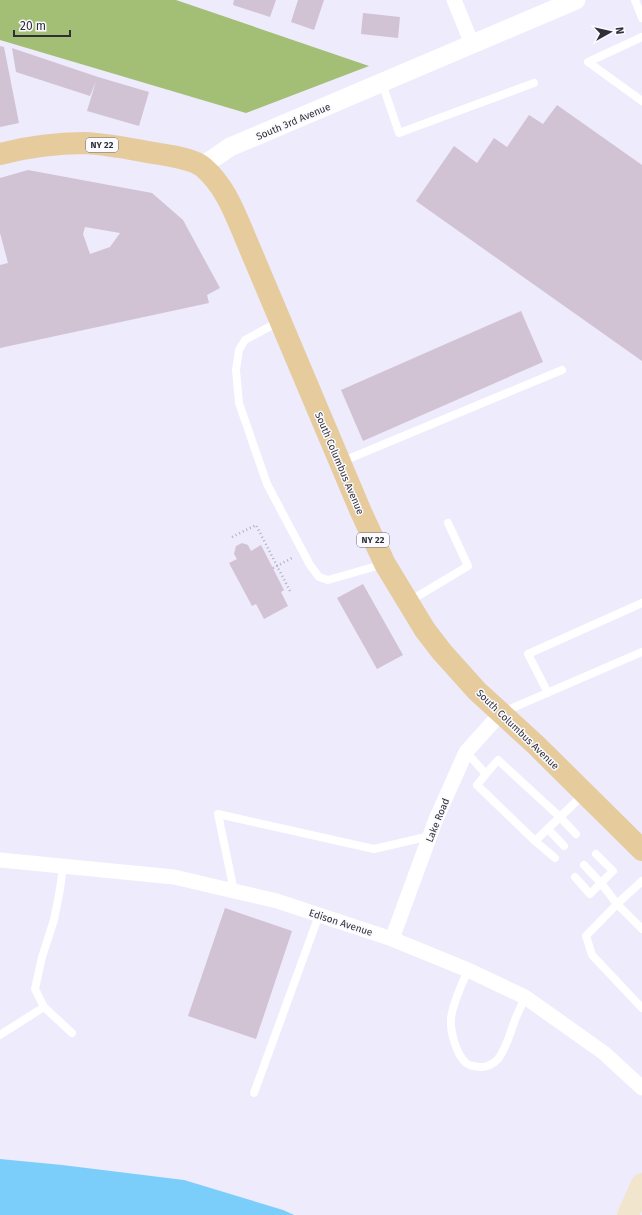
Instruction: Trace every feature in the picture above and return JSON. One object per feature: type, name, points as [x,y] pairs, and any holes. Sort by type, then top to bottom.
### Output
[{"type":"main road","name":"NY 22","points":[[0,154],[51,145],[84,143],[114,146],[166,155],[202,166]]},
{"type":"main road","name":"South Columbus Avenue","points":[[202,166],[217,181],[226,195],[384,564],[425,630],[442,652],[477,691],[639,842]]},
{"type":"main road","points":[[628,1215],[642,1184]]},
{"type":"street","points":[[454,0],[472,44]]},
{"type":"street","name":"South 3rd Avenue","points":[[202,166],[230,147],[576,0]]},
{"type":"street","name":"Lake Road","points":[[392,939],[430,836],[466,752],[501,713]]},
{"type":"street","name":"Edison Avenue","points":[[0,860],[174,878],[277,901],[392,939],[468,970],[525,997],[604,1053],[642,1088]]},
{"type":"lane","points":[[635,0],[642,18]]},
{"type":"lane","points":[[642,37],[588,62],[642,101]]},
{"type":"lane","points":[[382,83],[400,133],[534,83]]},
{"type":"lane","points":[[281,321],[245,340],[239,350],[236,370],[239,403],[267,484],[310,565],[319,577],[328,580],[384,564]]},
{"type":"lane","points":[[340,462],[562,370]]},
{"type":"lane","points":[[408,602],[468,566],[448,523]]},
{"type":"lane","points":[[548,693],[528,654],[642,603]]},
{"type":"lane","points":[[501,713],[642,652]]},
{"type":"lane","points":[[466,752],[486,774]]},
{"type":"lane","points":[[554,858],[477,785],[498,760],[576,834]]},
{"type":"lane","points":[[535,841],[585,793]]},
{"type":"lane","points":[[234,891],[218,814],[374,849],[430,836]]},
{"type":"lane","points":[[548,829],[564,846]]},
{"type":"lane","points":[[575,877],[590,894],[613,871],[596,854]]},
{"type":"lane","points":[[584,865],[601,883],[617,904],[642,929]]},
{"type":"lane","points":[[62,866],[60,889],[54,920],[42,957],[35,989],[44,1007],[72,1033]]},
{"type":"lane","points":[[642,881],[586,936],[592,955],[642,1008]]},
{"type":"lane","points":[[254,1093],[319,915]]},
{"type":"lane","points":[[468,970],[456,998],[451,1018],[451,1031],[457,1048],[465,1062],[476,1067],[485,1067],[498,1059],[507,1044],[515,1019],[525,997]]},
{"type":"lane","points":[[0,1035],[44,1007]]},
{"type":"path","points":[[232,537],[256,525],[290,591]]},
{"type":"path","points":[[272,568],[303,552]]},
{"type":"green space","points":[[0,0],[176,0],[369,66],[246,113],[0,40]]},
{"type":"water","points":[[0,1159],[184,1180],[283,1210],[294,1215],[0,1215]]},
{"type":"building","points":[[234,0],[276,0],[270,17],[233,5]]},
{"type":"building","points":[[298,0],[324,0],[314,30],[291,22]]},
{"type":"building","points":[[363,13],[400,17],[398,38],[361,34]]},
{"type":"building","points":[[0,46],[4,47],[19,123],[0,127]]},
{"type":"building","points":[[12,48],[98,77],[149,92],[139,126],[87,111],[96,81],[90,96],[16,72]]},
{"type":"building","points":[[557,105],[642,165],[642,361],[416,201],[454,146],[477,163],[494,138],[507,147],[529,115],[543,124]]},
{"type":"building","points":[[28,170],[152,193],[183,220],[220,288],[207,295],[209,303],[0,348],[0,265],[8,263],[0,233],[0,178]],"holes":[[[85,227],[120,233],[110,247],[90,254],[83,234]]]},
{"type":"building","points":[[521,311],[543,362],[363,441],[341,390]]},
{"type":"building","points":[[242,543],[248,545],[251,551],[261,545],[284,590],[281,592],[288,606],[264,619],[256,604],[252,606],[229,563],[237,559],[234,554],[236,546]]},
{"type":"building","points":[[363,584],[403,655],[377,669],[337,598]]},
{"type":"building","points":[[225,908],[292,931],[256,1039],[188,1016]]}]
